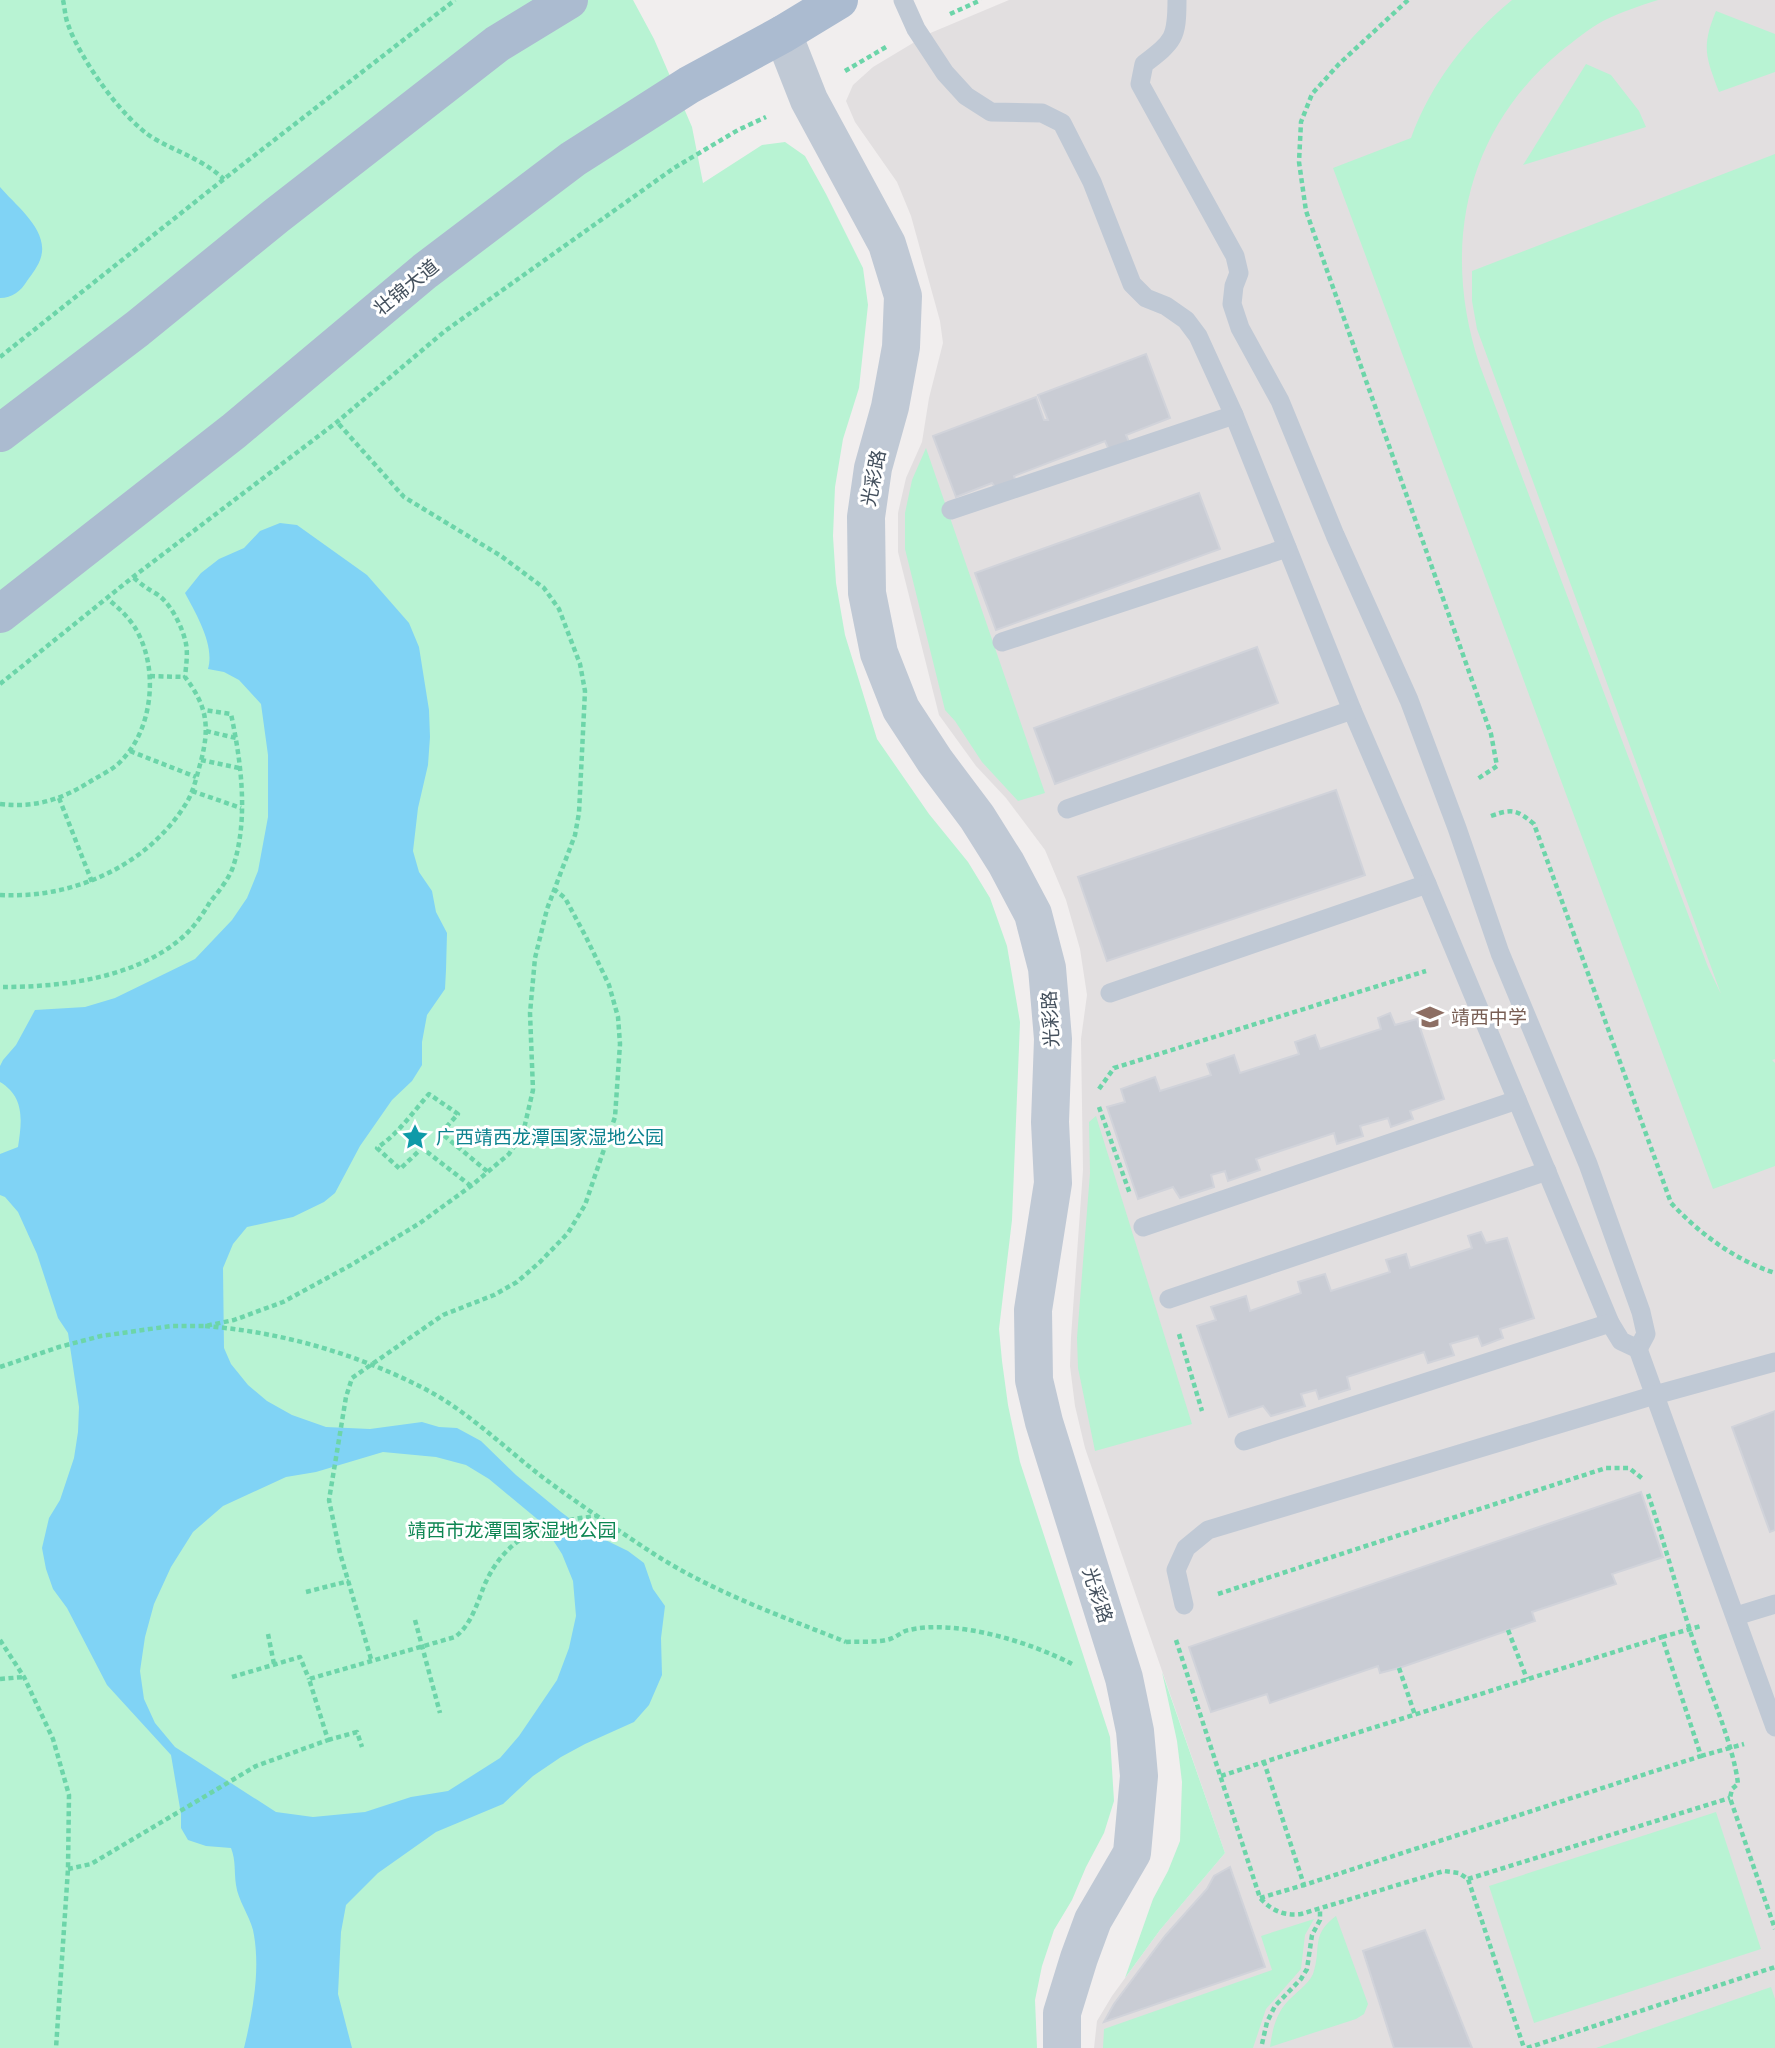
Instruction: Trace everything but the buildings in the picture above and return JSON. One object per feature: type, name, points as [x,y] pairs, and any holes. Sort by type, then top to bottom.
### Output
[{"type":"main road","points":[[0,433],[137,329],[276,216],[497,44],[569,0]]},
{"type":"main road","name":"壮锦大道","points":[[0,614],[234,430],[425,271],[573,159],[689,85],[839,0]]},
{"type":"street","name":"光彩路","points":[[783,34],[809,100],[887,244],[903,296],[901,347],[890,407],[873,467],[866,517],[867,593],[879,653],[901,709],[1006,863],[1033,914],[1047,968],[1053,1039],[1050,1122],[1053,1183],[1033,1310],[1034,1380],[1044,1422],[1124,1678],[1135,1731],[1139,1776],[1132,1853],[1093,1920],[1079,1958],[1062,2013],[1062,2048]]},
{"type":"lane","points":[[903,0],[916,29],[945,73],[966,96],[991,112],[1042,113],[1062,123],[1092,182],[1132,284],[1146,298],[1166,306],[1186,320],[1198,337],[1234,415],[1352,710],[1610,1323],[1621,1341],[1638,1349],[1775,1727]]},
{"type":"lane","points":[[1177,0],[1177,33],[1161,51],[1144,64],[1140,84],[1235,256],[1239,273],[1232,304],[1240,328],[1280,401],[1335,535],[1409,700],[1500,953],[1588,1164],[1641,1311],[1646,1334],[1638,1349]]},
{"type":"lane","points":[[951,510],[1234,415]]},
{"type":"lane","points":[[1002,642],[1287,548]]},
{"type":"lane","points":[[1067,809],[1352,710]]},
{"type":"lane","points":[[1110,993],[1427,884]]},
{"type":"lane","points":[[1143,1227],[1517,1100]]},
{"type":"lane","points":[[1169,1299],[1547,1171]]},
{"type":"lane","points":[[1244,1441],[1610,1323]]},
{"type":"lane","points":[[1184,1605],[1176,1570],[1186,1548],[1208,1530],[1655,1395],[1775,1362]]},
{"type":"lane","points":[[1736,1616],[1775,1604]]},
{"type":"path","points":[[63,0],[67,24],[77,44],[119,106],[135,124],[151,137],[206,163],[223,179]]},
{"type":"path","points":[[0,357],[223,179],[455,0]]},
{"type":"path","points":[[0,684],[133,577],[337,422],[445,331],[632,196],[738,130],[809,100],[826,84],[858,62],[916,29],[981,0]]},
{"type":"path","points":[[1408,0],[1339,64],[1312,94],[1301,122],[1299,162],[1306,211],[1496,753],[1497,766],[1486,775],[1444,796]]},
{"type":"path","points":[[205,1326],[234,1320],[283,1302],[390,1242],[471,1186],[509,1154],[523,1133],[533,1090],[531,983],[543,927],[575,835],[579,813],[585,691],[574,646],[559,609],[544,588],[520,569],[404,497],[337,422]]},
{"type":"path","points":[[0,895],[32,896],[60,892],[116,870],[143,851],[175,817],[192,791],[206,731],[200,695],[186,677],[187,646],[182,631],[164,601],[133,577]]},
{"type":"path","points":[[0,804],[31,806],[59,798],[120,763],[139,735],[150,692],[146,651],[130,620],[108,598]]},
{"type":"path","points":[[150,676],[186,677]]},
{"type":"path","points":[[3,986],[45,986],[92,980],[127,968],[158,954],[184,936],[201,916],[233,869],[241,808],[236,738],[230,714],[204,710]]},
{"type":"path","points":[[206,731],[236,738]]},
{"type":"path","points":[[130,751],[196,777]]},
{"type":"path","points":[[201,760],[239,768]]},
{"type":"path","points":[[192,791],[241,808]]},
{"type":"path","points":[[59,798],[92,881]]},
{"type":"path","points":[[1457,828],[1504,811],[1518,811],[1534,824],[1671,1203],[1694,1227],[1727,1250],[1761,1269],[1775,1273]]},
{"type":"path","points":[[371,1659],[331,1514],[329,1490],[352,1378],[443,1315],[494,1295],[517,1282],[568,1233],[585,1205],[615,1117],[620,1044],[618,1017],[609,985],[586,937],[565,898],[555,890]]},
{"type":"path","points":[[1096,1095],[1114,1068],[1458,961]]},
{"type":"path","points":[[471,1186],[422,1148],[400,1169],[377,1148],[411,1118],[429,1094],[458,1114],[441,1133],[488,1172]]},
{"type":"path","points":[[1098,1102],[1143,1227]]},
{"type":"path","points":[[1169,1299],[1202,1411]]},
{"type":"path","points":[[0,1367],[101,1336],[172,1326],[205,1326],[266,1333],[321,1348],[361,1361],[429,1391],[598,1516],[656,1555],[747,1602],[846,1642],[890,1639],[908,1630],[932,1628],[970,1631],[1024,1644],[1099,1676],[1124,1678]]},
{"type":"path","points":[[1775,1928],[1730,1798],[1732,1789],[1738,1784],[1729,1748],[1689,1629],[1668,1553],[1642,1477],[1629,1468],[1606,1468],[1184,1605],[1173,1622],[1173,1632],[1259,1898],[1266,1905],[1287,1915],[1320,1909],[1444,1871],[1459,1872],[1468,1879],[1526,2048],[1775,1967]]},
{"type":"path","points":[[309,1679],[371,1659],[439,1643],[463,1632],[498,1560],[516,1540],[558,1523],[598,1516]]},
{"type":"path","points":[[306,1592],[349,1581]]},
{"type":"path","points":[[415,1620],[440,1713]]},
{"type":"path","points":[[1508,1630],[1527,1679]]},
{"type":"path","points":[[268,1634],[274,1664]]},
{"type":"path","points":[[1221,1776],[1662,1637],[1701,1756]]},
{"type":"path","points":[[0,1640],[24,1677],[53,1739],[64,1769],[69,1795],[68,1869],[56,2048]]},
{"type":"path","points":[[232,1677],[300,1657],[328,1740]]},
{"type":"path","points":[[1399,1668],[1415,1715]]},
{"type":"path","points":[[0,1679],[24,1677]]},
{"type":"path","points":[[68,1869],[91,1864],[256,1766],[357,1732],[362,1746]]},
{"type":"path","points":[[1259,1898],[1752,1742]]},
{"type":"path","points":[[1264,1762],[1304,1885]]},
{"type":"path","points":[[1468,1879],[1730,1798]]},
{"type":"path","points":[[1262,2044],[1266,2022],[1275,2006],[1307,1969],[1312,1936],[1320,1920],[1320,1909]]},
{"type":"shaded area","name":"靖西中学","points":[[1009,0],[1775,0],[1775,2048],[1094,2048],[1097,2021],[1112,1996],[1160,1930],[1225,1853],[1085,1448],[1075,1406],[1070,1366],[1083,1170],[1081,1039],[1087,995],[1080,949],[1066,900],[1045,850],[1006,798],[976,766],[939,715],[898,552],[898,513],[906,478],[922,442],[929,398],[943,343],[940,321],[911,216],[897,182],[855,122],[846,101],[853,85],[873,67],[928,34]]},
{"type":"green space","name":"靖西市龙潭国家湿地公园","points":[[0,0],[633,0],[654,39],[692,127],[703,183],[762,145],[785,142],[805,156],[826,194],[863,268],[868,305],[859,388],[843,439],[835,487],[833,536],[836,583],[845,635],[877,739],[929,814],[968,862],[990,898],[1007,946],[1020,1022],[1012,1220],[999,1329],[1002,1361],[1020,1462],[1110,1737],[1114,1801],[1104,1833],[1072,1900],[1054,1930],[1042,1966],[1035,2000],[1037,2048],[0,2048]]},
{"type":"green space","points":[[1512,0],[1658,0],[1610,18],[1581,35],[1527,84],[1502,119],[1482,156],[1469,196],[1463,237],[1463,279],[1468,322],[1480,366],[1708,967],[1721,994],[1477,329],[1472,301],[1472,271],[1775,154],[1775,1059],[1772,1060],[1775,1063],[1775,1166],[1713,1189],[1333,168],[1411,138],[1429,98],[1452,62],[1480,29]]},
{"type":"green space","points":[[1716,11],[1775,34],[1775,72],[1719,92],[1707,52],[1708,34]]},
{"type":"green space","points":[[1586,64],[1611,75],[1639,111],[1646,127],[1523,165]]},
{"type":"green space","points":[[926,448],[1045,793],[1018,801],[982,762],[945,710],[905,549],[905,513],[912,480]]},
{"type":"green space","points":[[1096,1116],[1192,1424],[1095,1451],[1078,1368],[1077,1338],[1090,1173],[1089,1122]]},
{"type":"green space","points":[[1162,1672],[1225,1853],[1160,1930],[1125,1978],[1153,1899],[1180,1841],[1182,1782],[1177,1741]]},
{"type":"green space","points":[[1716,1812],[1761,1949],[1534,2023],[1489,1886]]},
{"type":"green space","points":[[1336,1916],[1368,2004],[1364,2014],[1270,2047],[1280,2012],[1311,1978],[1316,1965],[1320,1936]]},
{"type":"green space","points":[[1314,1919],[1305,1935],[1301,1969],[1266,2009],[1253,2048],[1103,2048],[1104,2029],[1272,1970],[1261,1936]]},
{"type":"green space","points":[[1771,1987],[1775,1999],[1775,2048],[1596,2048]]},
{"type":"water","points":[[0,187],[29,219],[40,237],[42,247],[39,263],[22,288],[4,298],[0,298]]},
{"type":"water","points":[[280,523],[297,525],[367,575],[409,623],[419,647],[429,710],[430,737],[428,765],[418,808],[413,851],[419,872],[432,891],[436,912],[447,933],[446,970],[445,989],[427,1015],[422,1042],[422,1065],[412,1081],[392,1100],[360,1146],[335,1193],[324,1202],[293,1217],[247,1227],[233,1244],[223,1268],[224,1348],[231,1364],[248,1385],[267,1401],[292,1415],[326,1427],[370,1429],[422,1422],[457,1428],[481,1441],[516,1475],[585,1530],[628,1551],[644,1563],[653,1589],[665,1606],[661,1638],[662,1675],[649,1705],[634,1722],[561,1757],[533,1776],[503,1804],[436,1832],[378,1873],[346,1905],[341,1932],[338,1994],[352,2048],[244,2048],[255,1989],[256,1959],[253,1930],[237,1891],[231,1848],[206,1846],[188,1840],[181,1828],[171,1755],[107,1685],[67,1608],[53,1589],[42,1548],[49,1518],[60,1500],[74,1458],[79,1407],[68,1333],[58,1318],[37,1254],[18,1212],[0,1195],[0,1154],[18,1147],[21,1119],[18,1102],[0,1082],[0,1066],[16,1045],[35,1010],[85,1007],[115,998],[195,959],[232,920],[247,898],[258,871],[268,817],[268,755],[261,704],[239,680],[224,672],[208,669],[207,640],[185,593],[201,573],[219,559],[244,548],[260,531]],"holes":[[[383,1452],[436,1457],[466,1465],[489,1479],[542,1523],[562,1554],[573,1581],[576,1616],[569,1648],[557,1680],[519,1736],[500,1758],[448,1791],[411,1797],[365,1812],[313,1817],[276,1812],[175,1747],[155,1723],[144,1699],[140,1671],[154,1604],[171,1567],[193,1532],[223,1506],[286,1477],[316,1472]]]},
{"type":"place","name":"靖西中学","points":[[1430,1017]]},
{"type":"place","name":"广西靖西龙潭国家湿地公园","points":[[415,1137]]}]
